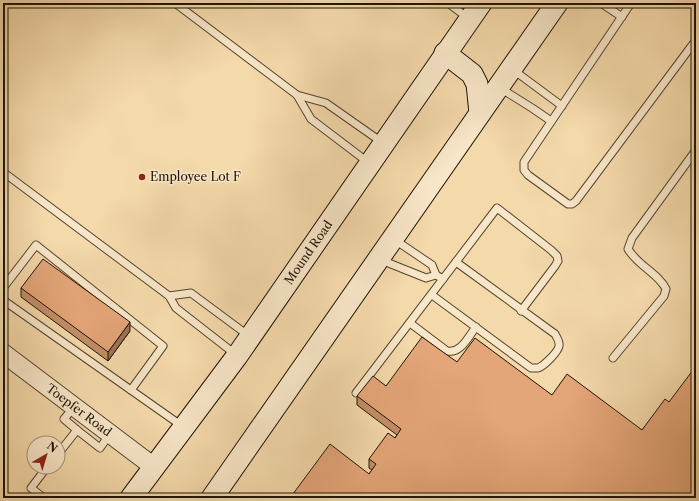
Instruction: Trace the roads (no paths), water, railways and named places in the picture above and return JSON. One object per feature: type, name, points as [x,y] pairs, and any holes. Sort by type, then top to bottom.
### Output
[{"type":"main road","points":[[212,498],[557,3]]},
{"type":"main road","name":"Mound Road","points":[[131,498],[237,356],[445,53],[476,11]]},
{"type":"main road","points":[[445,53],[472,74],[477,84],[480,113]]},
{"type":"street","name":"Toepfer Road","points":[[3,353],[154,467]]},
{"type":"lane","points":[[175,3],[297,95],[326,103],[384,143]]},
{"type":"lane","points":[[448,3],[476,11]]},
{"type":"lane","points":[[601,3],[622,18]]},
{"type":"lane","points":[[631,3],[524,162],[524,170],[528,175],[564,202],[572,204],[576,201],[696,40]]},
{"type":"lane","points":[[511,69],[562,106]]},
{"type":"lane","points":[[498,87],[551,121]]},
{"type":"lane","points":[[297,95],[311,119],[369,163]]},
{"type":"lane","points":[[613,358],[664,296],[666,289],[663,283],[633,258],[628,249],[632,238],[696,150]]},
{"type":"lane","points":[[3,172],[169,296],[176,308],[237,356]]},
{"type":"lane","points":[[356,393],[497,208],[557,256],[558,261],[555,266],[521,310]]},
{"type":"lane","points":[[393,238],[432,265],[436,275],[443,279]]},
{"type":"lane","points":[[3,288],[36,245],[164,346],[131,390]]},
{"type":"lane","points":[[378,259],[426,278],[436,275]]},
{"type":"lane","points":[[432,295],[531,368],[538,368],[544,365],[555,353],[559,347],[559,340],[555,334],[456,262]]},
{"type":"lane","points":[[169,296],[191,293],[250,337]]},
{"type":"lane","points":[[3,300],[184,427]]},
{"type":"lane","points":[[410,323],[447,351],[451,352],[461,348],[476,328]]},
{"type":"lane","points":[[74,407],[64,419],[100,448],[110,434]]},
{"type":"lane","points":[[66,444],[77,430]]},
{"type":"lane","points":[[41,475],[31,488],[44,498]]},
{"type":"place","name":"Employee Lot F","points":[[142,177]]}]
